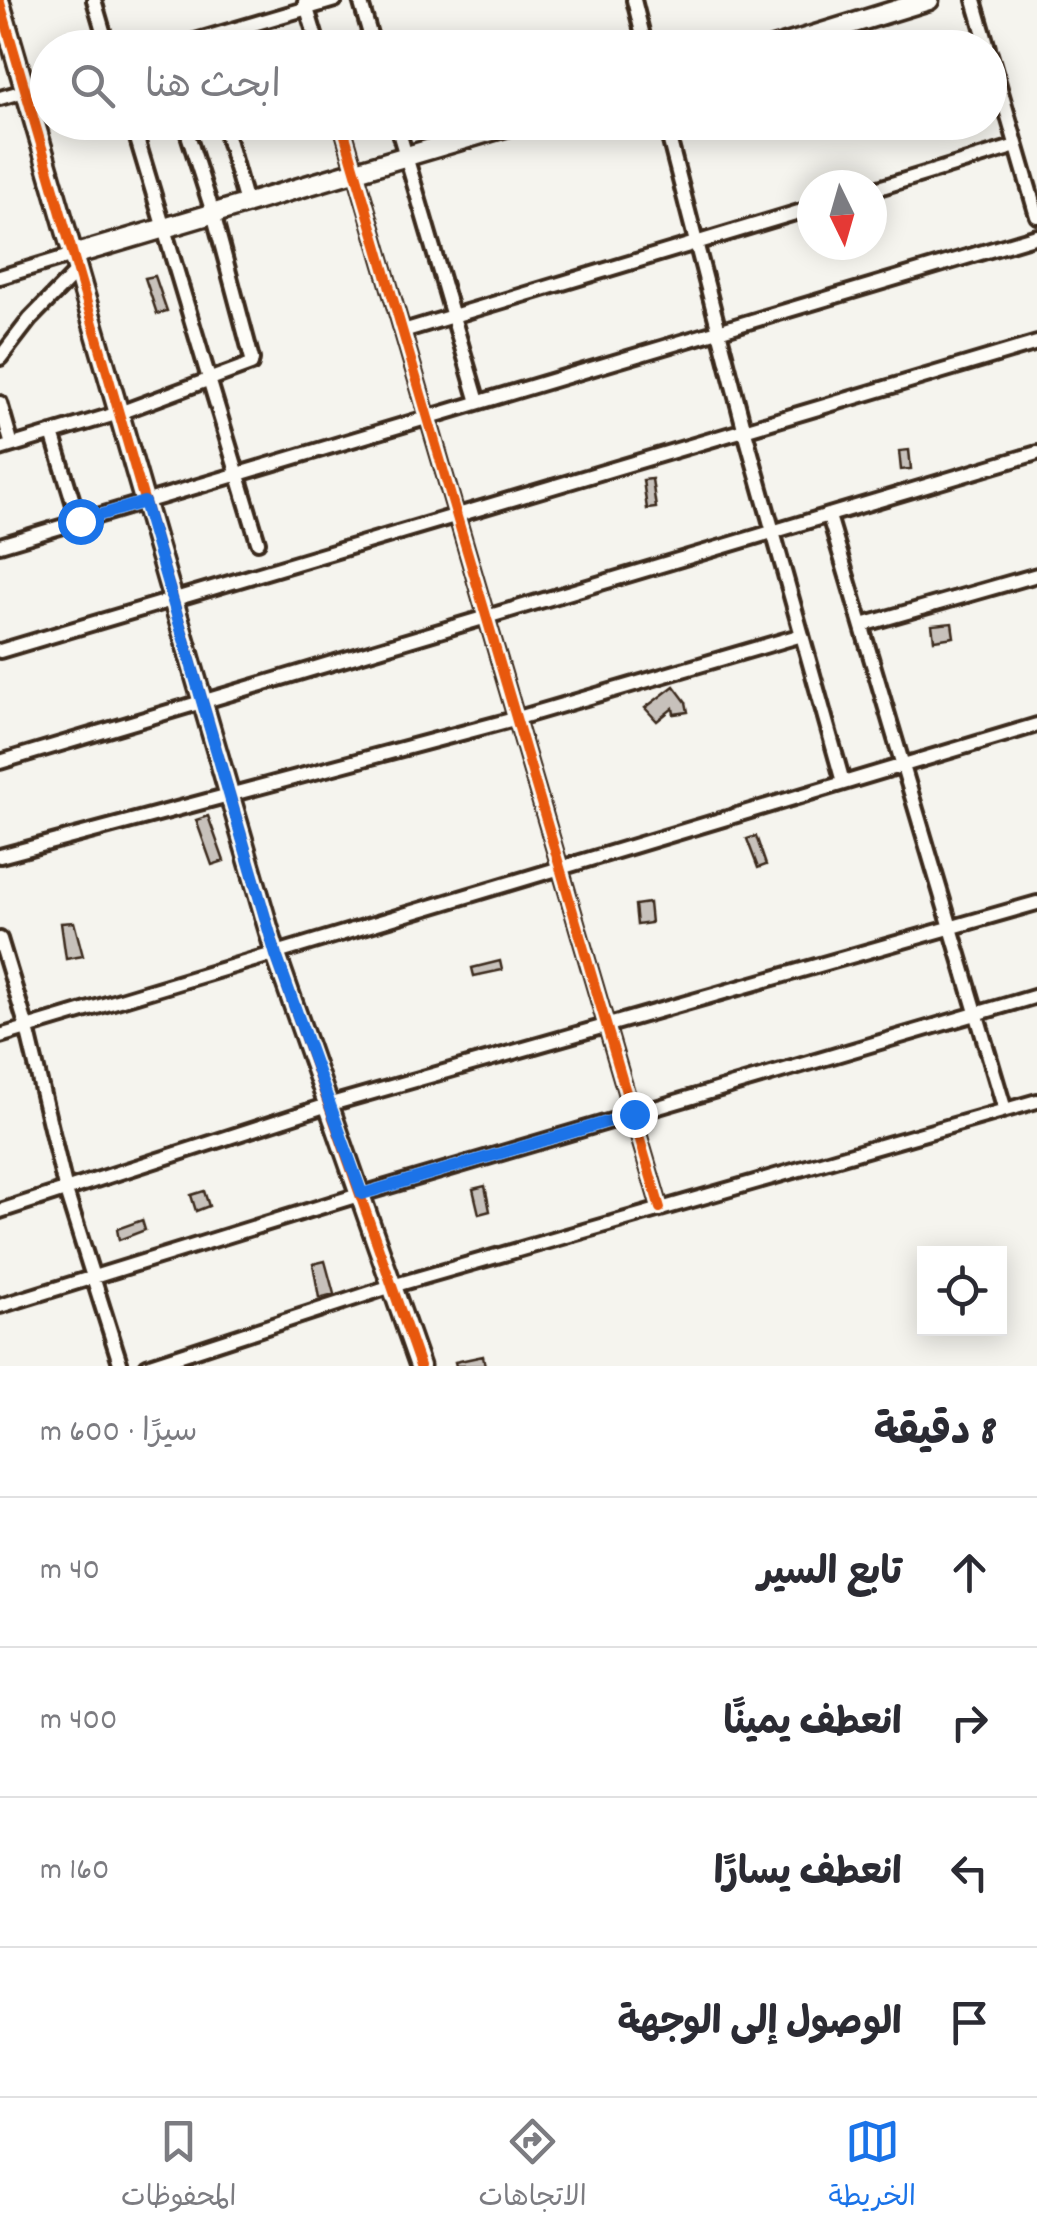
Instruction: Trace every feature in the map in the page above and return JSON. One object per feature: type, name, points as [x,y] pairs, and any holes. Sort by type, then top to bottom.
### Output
[{"type":"street","points":[[94,0],[103,30]]},
{"type":"street","points":[[236,30],[306,4],[335,0]]},
{"type":"street","points":[[360,0],[369,30]]},
{"type":"street","points":[[634,0],[642,30]]},
{"type":"street","points":[[832,30],[929,0]]},
{"type":"street","points":[[974,0],[983,30]]},
{"type":"street","points":[[0,3],[30,104]]},
{"type":"street","points":[[306,4],[313,30]]},
{"type":"street","points":[[0,98],[30,89]]},
{"type":"street","points":[[1007,114],[1037,216]]},
{"type":"street","points":[[40,140],[276,955],[420,1366]]},
{"type":"street","points":[[137,140],[258,542]]},
{"type":"street","points":[[0,404],[6,447],[247,368],[252,359],[190,140]]},
{"type":"street","points":[[228,140],[246,203]]},
{"type":"street","points":[[346,140],[660,1208]]},
{"type":"street","points":[[401,140],[478,402]]},
{"type":"street","points":[[0,276],[76,263],[164,227],[461,140]]},
{"type":"street","points":[[669,140],[744,428],[843,782]]},
{"type":"street","points":[[887,185],[1016,146]]},
{"type":"street","points":[[403,331],[797,213]]},
{"type":"street","points":[[0,544],[1037,236]]},
{"type":"street","points":[[0,358],[76,263]]},
{"type":"street","points":[[0,651],[1037,343]]},
{"type":"street","points":[[52,433],[80,521]]},
{"type":"street","points":[[0,762],[1037,453]]},
{"type":"street","points":[[829,516],[1005,1110]]},
{"type":"street","points":[[862,626],[1037,575]]},
{"type":"street","points":[[0,856],[518,718],[802,635]]},
{"type":"street","points":[[0,1036],[1037,725]]},
{"type":"street","points":[[0,1211],[331,1104],[1037,902]]},
{"type":"street","points":[[0,939],[27,1028],[66,1191],[121,1366]]},
{"type":"street","points":[[0,1306],[362,1194],[1037,996]]},
{"type":"street","points":[[148,1366],[392,1286],[1037,1101]]},
{"type":"building","points":[[155,276],[167,311],[157,314],[145,278]]},
{"type":"building","points":[[909,450],[911,469],[901,470],[899,451]]},
{"type":"building","points":[[652,479],[656,508],[647,509],[643,480]]},
{"type":"building","points":[[952,623],[954,637],[934,640],[932,625]]},
{"type":"building","points":[[674,686],[688,712],[674,714],[673,708],[657,721],[645,708]]},
{"type":"building","points":[[208,816],[224,861],[212,865],[196,820]]},
{"type":"building","points":[[756,836],[766,865],[758,868],[747,839]]},
{"type":"building","points":[[649,903],[651,923],[637,925],[635,905]]},
{"type":"building","points":[[74,922],[83,956],[66,959],[61,923]]},
{"type":"building","points":[[500,961],[502,970],[474,976],[472,968]]},
{"type":"building","points":[[485,1186],[490,1211],[479,1214],[473,1189]]},
{"type":"building","points":[[204,1191],[209,1206],[196,1211],[191,1195]]},
{"type":"building","points":[[142,1220],[145,1230],[119,1240],[117,1229]]},
{"type":"building","points":[[325,1261],[334,1294],[319,1298],[313,1264]]},
{"type":"building","points":[[483,1356],[485,1366],[456,1366],[455,1362]]},
{"type":"cycle path","points":[[0,3],[30,106]]},
{"type":"cycle path","points":[[40,140],[276,955],[420,1366]]},
{"type":"cycle path","points":[[346,140],[660,1208]]},
{"type":"route","points":[[80,521],[144,502],[276,955],[362,1194],[634,1114]]}]
